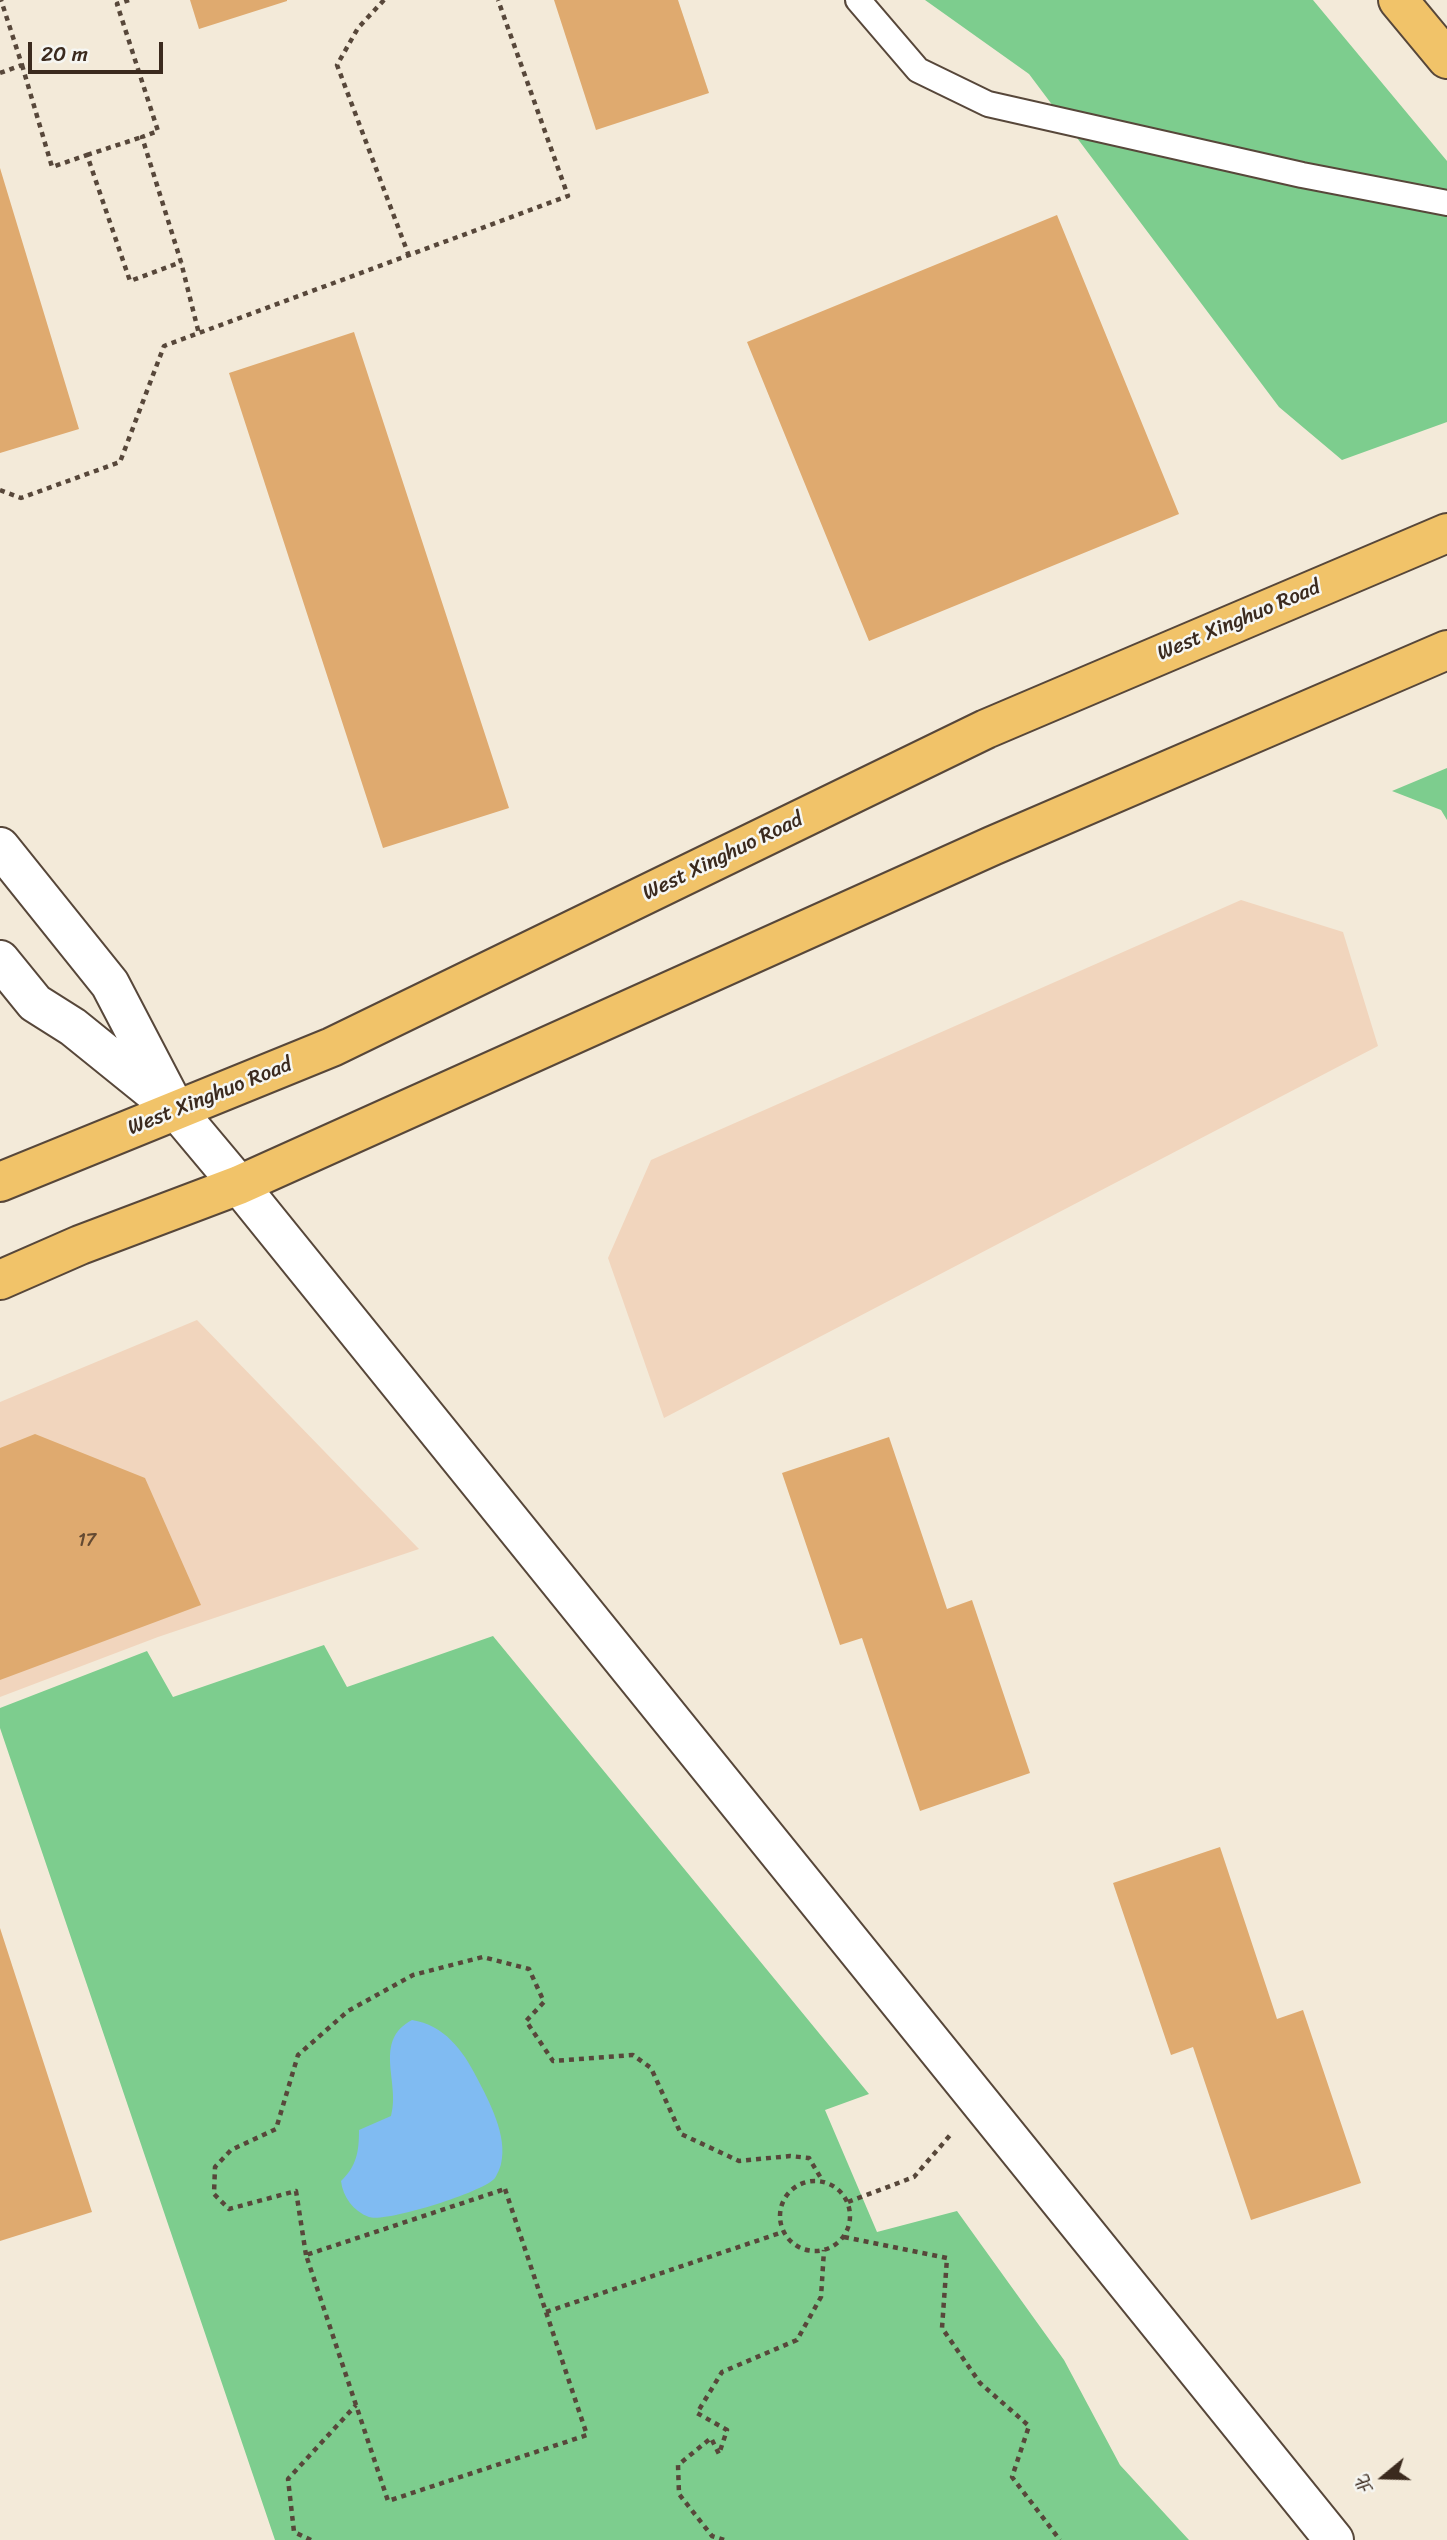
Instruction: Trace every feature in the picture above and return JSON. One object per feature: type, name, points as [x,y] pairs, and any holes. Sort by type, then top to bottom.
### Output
[{"type":"main road","points":[[1398,0],[1447,59]]},
{"type":"main road","name":"West Xinghuo Road","points":[[0,1182],[332,1047],[986,729],[1447,533]]},
{"type":"main road","points":[[0,1280],[80,1245],[239,1185],[992,846],[1447,650]]},
{"type":"street","points":[[0,847],[110,984],[177,1111]]},
{"type":"street","points":[[0,960],[35,1003],[72,1027],[177,1111],[1334,2540]]},
{"type":"lane","points":[[858,0],[918,70],[988,104],[1302,175],[1447,203]]},
{"type":"path","points":[[1,0],[52,167],[158,131],[117,4],[129,0]]},
{"type":"path","points":[[384,0],[358,28],[337,65],[409,256]]},
{"type":"path","points":[[0,491],[21,498],[120,462],[164,346],[568,196],[498,0]]},
{"type":"path","points":[[0,73],[22,65]]},
{"type":"path","points":[[142,137],[181,262],[199,334]]},
{"type":"path","points":[[87,155],[130,281],[181,262]]},
{"type":"path","points":[[306,2255],[505,2189],[587,2435],[388,2501],[306,2255],[296,2191],[229,2209],[214,2194],[215,2167],[231,2150],[276,2129],[298,2055],[348,2011],[414,1975],[483,1958],[529,1969],[544,2002],[526,2021],[553,2061],[633,2055],[651,2068],[681,2134],[739,2161],[790,2156],[809,2158],[822,2180]]},
{"type":"path","points":[[848,2202],[914,2177],[980,2101]]},
{"type":"path","points":[[810,2180],[822,2180],[833,2185],[848,2202],[850,2214],[844,2237],[824,2250],[800,2249],[783,2232],[779,2210],[790,2190],[810,2180]]},
{"type":"path","points":[[546,2312],[783,2232]]},
{"type":"path","points":[[844,2237],[947,2258],[942,2328],[980,2383],[1029,2426],[1012,2477],[1060,2540]]},
{"type":"path","points":[[724,2540],[712,2536],[679,2494],[678,2465],[711,2438],[719,2454],[727,2430],[697,2413],[722,2372],[797,2340],[821,2297],[824,2250]]},
{"type":"path","points":[[311,2540],[294,2532],[288,2479],[356,2405]]},
{"type":"shaded area","points":[[1241,900],[1343,932],[1378,1046],[664,1418],[608,1258],[651,1160]]},
{"type":"shaded area","points":[[197,1320],[419,1549],[158,1637],[0,1697],[0,1402]]},
{"type":"green space","points":[[925,0],[1313,0],[1447,161],[1447,422],[1342,460],[1279,407],[1029,74]]},
{"type":"green space","points":[[1447,768],[1447,820],[1441,810],[1392,791]]},
{"type":"green space","points":[[493,1636],[869,2094],[825,2110],[877,2232],[957,2211],[1064,2360],[1120,2465],[1189,2540],[275,2540],[0,1728],[0,1708],[147,1651],[173,1697],[324,1645],[347,1687]]},
{"type":"water","points":[[412,2020],[443,2033],[459,2049],[472,2068],[500,2131],[501,2164],[495,2178],[473,2191],[413,2211],[379,2218],[369,2217],[350,2203],[341,2181],[351,2170],[356,2158],[359,2130],[391,2116],[393,2090],[390,2051],[393,2039],[400,2029]]},
{"type":"building","points":[[190,0],[287,0],[287,1],[199,29]]},
{"type":"building","points":[[554,0],[678,0],[709,93],[596,130]]},
{"type":"building","points":[[0,168],[79,429],[0,453]]},
{"type":"building","points":[[1057,215],[1179,514],[869,641],[747,342]]},
{"type":"building","points":[[354,332],[509,808],[383,848],[229,373]]},
{"type":"building","points":[[35,1434],[145,1478],[201,1605],[0,1680],[0,1448]]},
{"type":"building","points":[[889,1437],[947,1609],[972,1600],[1030,1773],[920,1811],[862,1638],[840,1645],[782,1473]]},
{"type":"building","points":[[1220,1847],[1277,2019],[1303,2010],[1361,2183],[1251,2220],[1193,2047],[1171,2055],[1113,1883]]},
{"type":"building","points":[[0,1928],[92,2212],[0,2241]]}]
